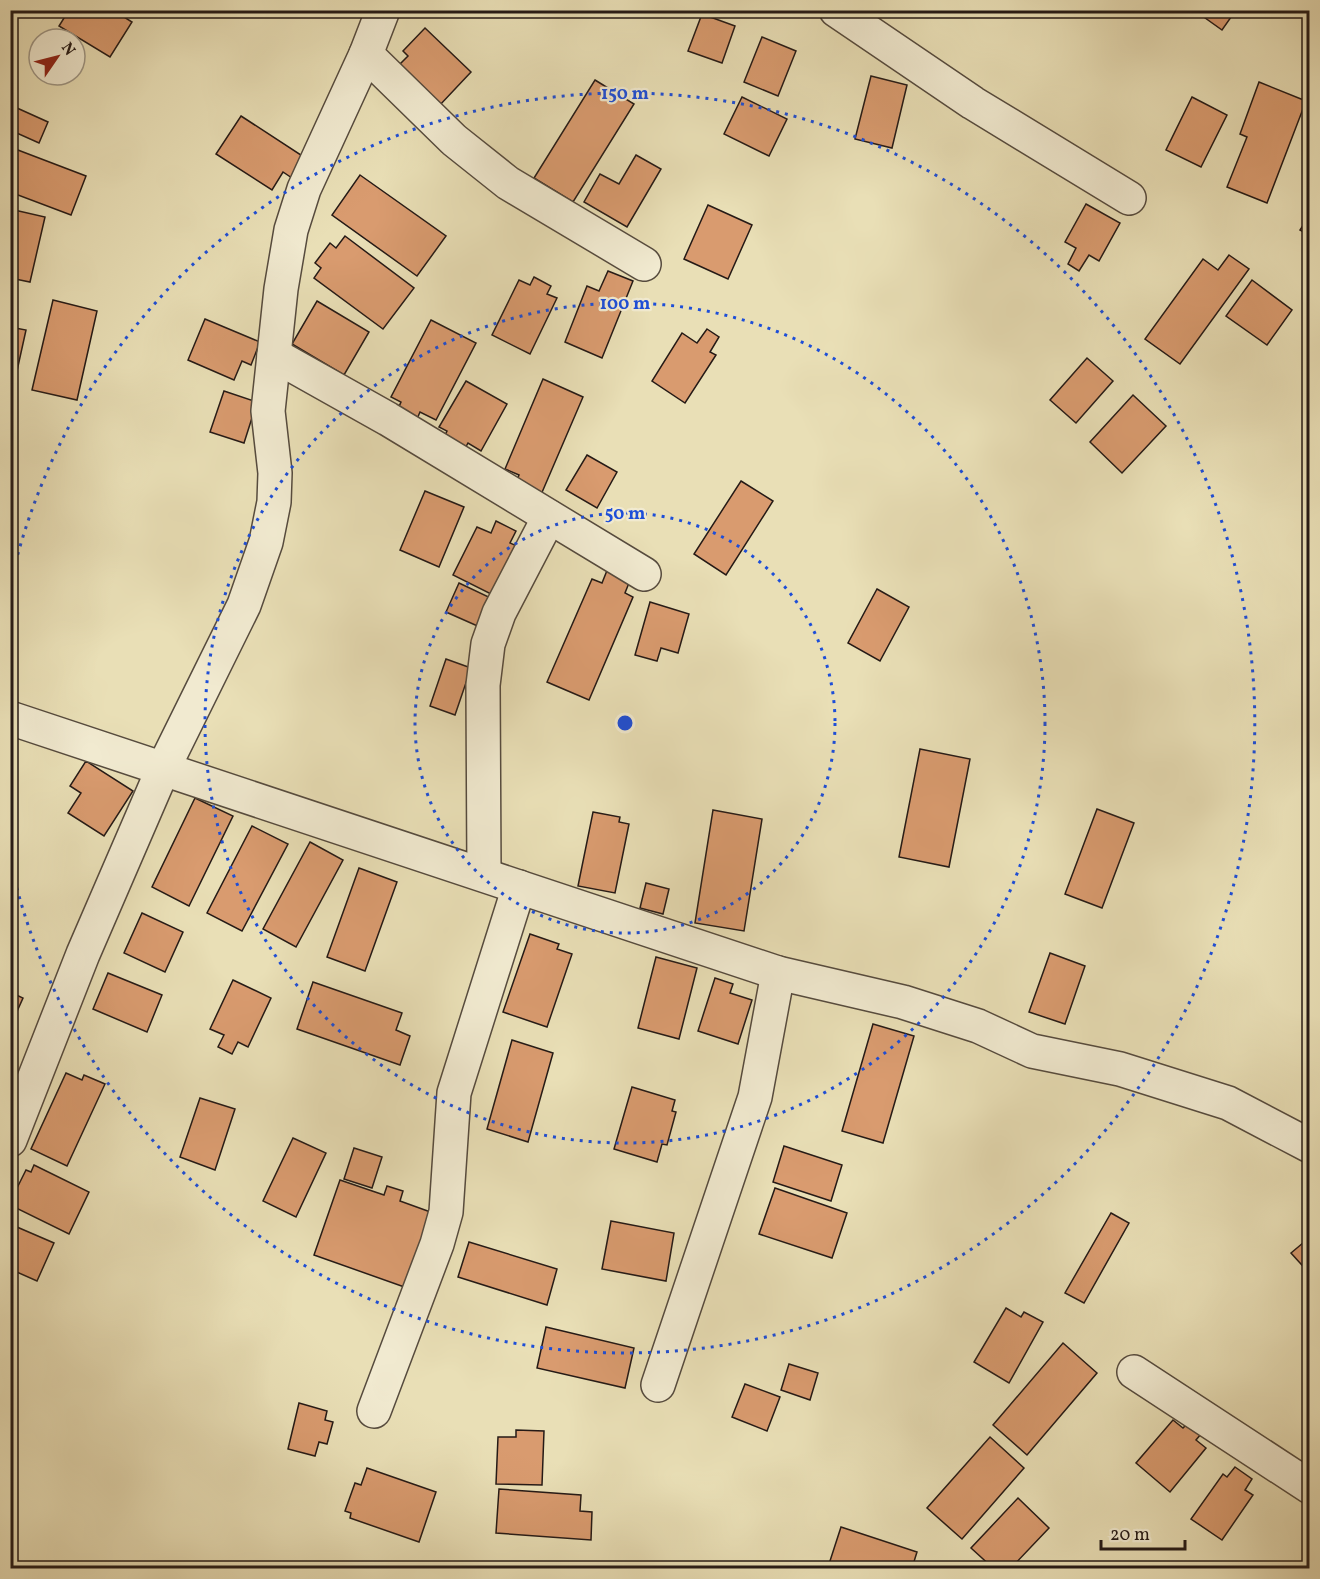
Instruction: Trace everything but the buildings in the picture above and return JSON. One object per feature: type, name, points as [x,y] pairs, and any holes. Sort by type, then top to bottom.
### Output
[{"type":"street","points":[[10,1140],[83,954],[163,769],[244,605],[266,542],[274,502],[275,473],[268,411],[284,269],[291,230],[304,189],[366,54],[383,10]]},
{"type":"street","points":[[836,10],[973,103],[1129,198]]},
{"type":"street","points":[[366,54],[454,140],[508,183],[644,264]]},
{"type":"street","points":[[274,355],[388,419],[644,574]]},
{"type":"street","points":[[484,874],[483,686],[488,644],[499,613],[549,517]]},
{"type":"street","points":[[10,718],[778,973],[903,1002],[978,1026],[1032,1051],[1120,1069],[1228,1103],[1310,1146]]},
{"type":"street","points":[[374,1410],[437,1244],[446,1212],[454,1093],[519,887]]},
{"type":"street","points":[[658,1385],[755,1097],[778,973]]},
{"type":"street","points":[[1134,1372],[1310,1487]]}]
